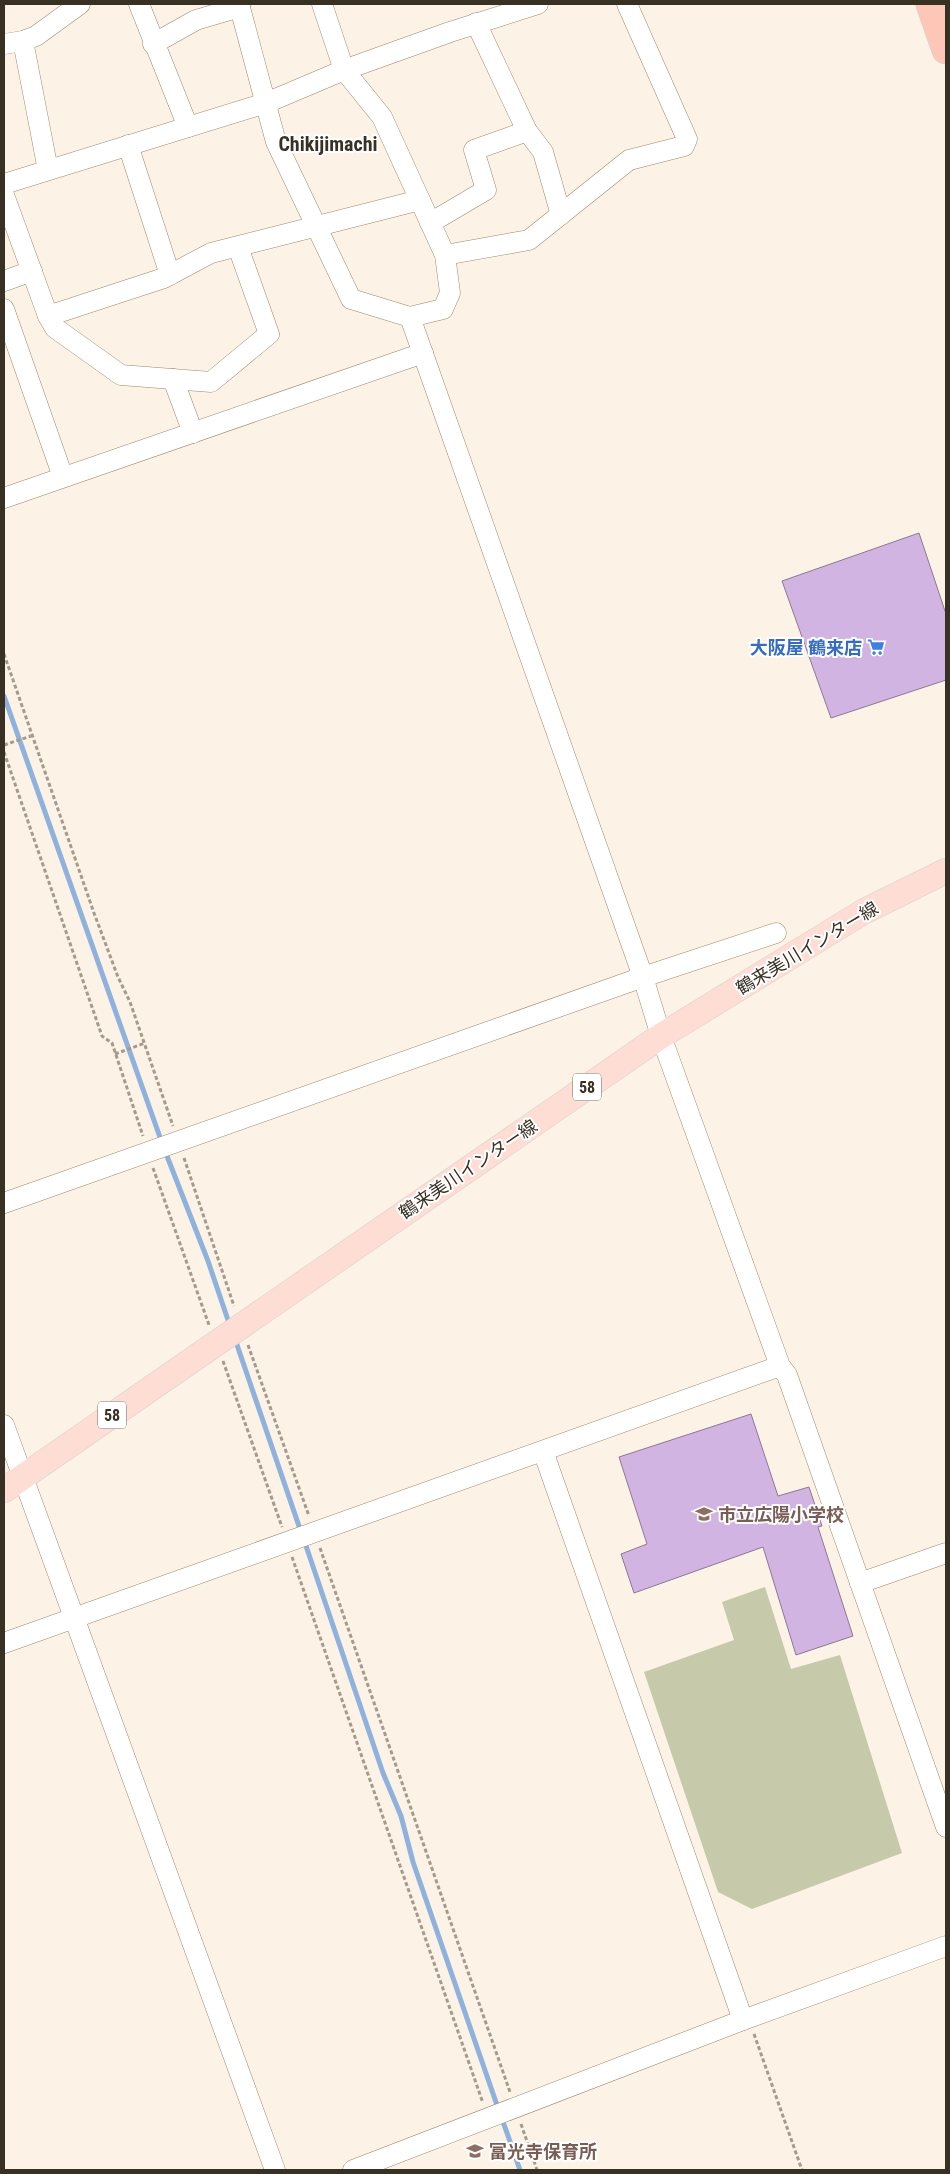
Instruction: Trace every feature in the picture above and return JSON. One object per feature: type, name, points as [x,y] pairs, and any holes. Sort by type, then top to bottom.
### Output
[{"type":"highway","points":[[930,4],[946,50]]},
{"type":"main road","name":"鶴来美川インター線","points":[[13,1483],[661,1036],[864,912],[946,871]]},
{"type":"street","points":[[139,4],[153,44],[188,127]]},
{"type":"street","points":[[153,44],[196,20],[240,5],[276,142],[351,298],[410,317],[443,309],[450,292],[445,255],[382,117],[344,70],[322,4]]},
{"type":"street","points":[[4,184],[266,103],[344,70],[483,16],[538,4]]},
{"type":"street","points":[[445,255],[529,240],[629,160],[684,146],[687,139],[627,4]]},
{"type":"street","points":[[48,170],[13,42],[36,36],[71,7]]},
{"type":"street","points":[[483,16],[527,132],[542,152],[561,215]]},
{"type":"street","points":[[430,223],[486,190],[474,150],[527,132]]},
{"type":"street","points":[[128,145],[170,275]]},
{"type":"street","points":[[4,194],[48,316],[55,328],[121,375],[211,382],[268,334],[238,247]]},
{"type":"street","points":[[48,316],[170,275],[211,253],[420,200]]},
{"type":"street","points":[[4,281],[32,271]]},
{"type":"street","points":[[4,309],[63,478]]},
{"type":"street","points":[[410,317],[643,977],[661,1036],[780,1366],[787,1375],[946,1827]]},
{"type":"street","points":[[4,498],[423,353]]},
{"type":"street","points":[[173,379],[193,433]]},
{"type":"street","points":[[4,1203],[643,977],[776,933]]},
{"type":"street","points":[[4,1643],[780,1366]]},
{"type":"street","points":[[4,1425],[13,1483],[75,1617],[275,2170]]},
{"type":"street","points":[[543,1451],[746,2019]]},
{"type":"street","points":[[860,1583],[946,1553]]},
{"type":"street","points":[[352,2170],[746,2019],[946,1946]]},
{"type":"path","points":[[4,654],[30,736],[118,977],[130,1002],[241,1324],[301,1537],[502,2112],[537,2170]]},
{"type":"path","points":[[4,745],[30,736]]},
{"type":"path","points":[[4,752],[102,1036],[112,1043],[148,1152],[218,1341],[301,1537],[502,2112]]},
{"type":"path","points":[[115,1054],[144,1043]]},
{"type":"path","points":[[746,2019],[802,2170]]},
{"type":"green space","points":[[765,1587],[791,1669],[840,1655],[902,1853],[752,1909],[718,1892],[644,1672],[734,1640],[722,1602]]},
{"type":"building","name":"大阪屋 鶴来店","points":[[919,533],[946,614],[946,680],[831,718],[782,581]]},
{"type":"building","points":[[751,1414],[778,1496],[809,1487],[822,1526],[818,1527],[853,1636],[796,1655],[763,1547],[634,1593],[621,1554],[647,1544],[619,1457]]},
{"type":"waterway","points":[[4,696],[162,1143]]},
{"type":"waterway","points":[[165,1151],[208,1261],[230,1326]]},
{"type":"waterway","points":[[235,1339],[301,1532]]},
{"type":"waterway","points":[[304,1540],[383,1773],[401,1816],[413,1862],[498,2108]]},
{"type":"waterway","points":[[501,2116],[520,2170]]},
{"type":"place","name":"大阪屋 鶴来店","points":[[876,647]]},
{"type":"place","name":"市立広陽小学校","points":[[704,1514]]},
{"type":"place","name":"富光寺保育所","points":[[475,2151]]},
{"type":"district","name":"Chikijimachi","points":[[328,144]]}]
